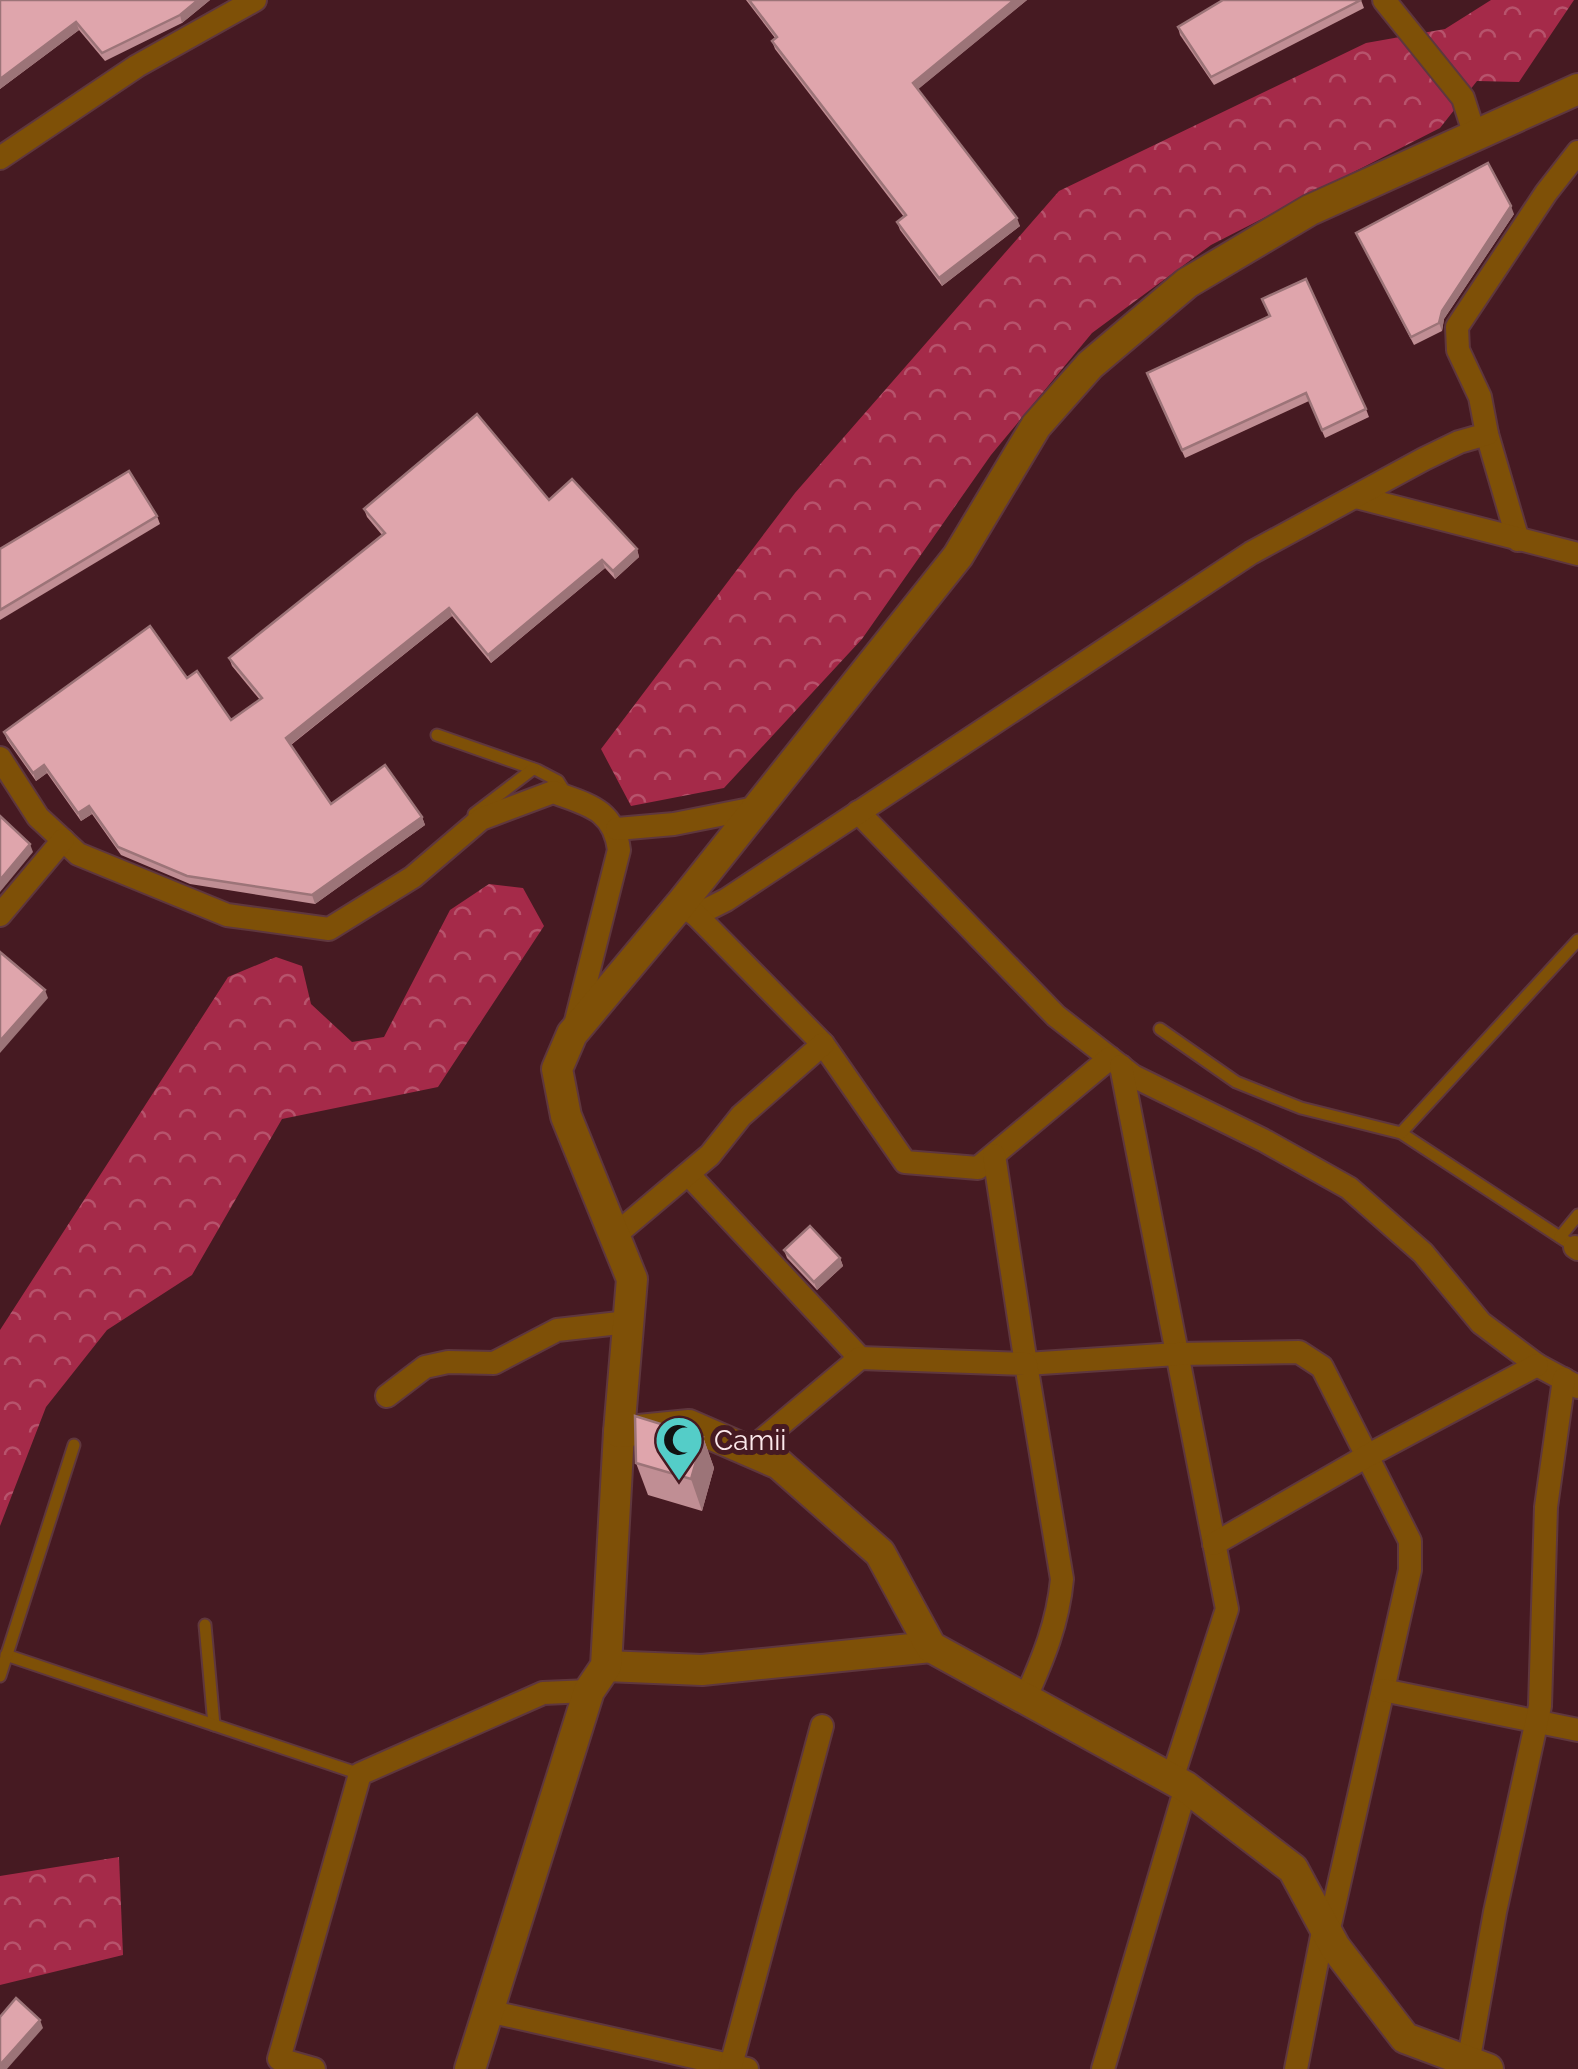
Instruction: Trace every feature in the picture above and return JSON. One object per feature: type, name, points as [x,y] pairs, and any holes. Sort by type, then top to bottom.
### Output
[{"type":"street","points":[[0,158],[137,66],[255,0]]},
{"type":"street","points":[[1384,0],[1463,98],[1476,136]]},
{"type":"street","points":[[572,1034],[688,910],[755,808],[958,556],[1036,426],[1090,365],[1186,283],[1310,210],[1578,89]]},
{"type":"street","points":[[1518,540],[1480,397],[1458,350],[1457,327],[1546,193],[1578,152]]},
{"type":"street","points":[[688,910],[726,900],[1251,554],[1459,442],[1487,434]]},
{"type":"street","points":[[1356,498],[1578,554]]},
{"type":"street","points":[[0,758],[38,817],[78,854],[228,915],[329,929],[413,877],[481,819],[553,792],[596,808],[617,829],[620,850],[572,1034],[557,1070],[566,1116],[632,1278],[598,1679],[470,2069]]},
{"type":"street","points":[[617,829],[674,824],[755,808]]},
{"type":"street","points":[[620,1432],[690,1425],[779,1464],[880,1553],[931,1647],[1179,1783],[1294,1869],[1326,1930],[1405,2038],[1474,2067],[1495,1912],[1540,1706],[1546,1507],[1571,1383],[1537,1366],[1481,1322],[1422,1253],[1350,1188],[1133,1076],[1056,1016],[858,812]]},
{"type":"street","points":[[0,915],[63,840]]},
{"type":"street","points":[[688,910],[823,1044],[906,1162],[978,1168],[1115,1062]]},
{"type":"street","points":[[614,1236],[710,1155],[740,1116],[823,1044]]},
{"type":"street","points":[[1103,2069],[1227,1609],[1115,1062]]},
{"type":"street","points":[[994,1155],[1062,1579],[1059,1611],[1049,1646],[1025,1698]]},
{"type":"street","points":[[688,1174],[860,1358]]},
{"type":"street","points":[[387,1396],[425,1367],[448,1362],[494,1363],[557,1330],[628,1322]]},
{"type":"street","points":[[750,1451],[860,1358],[1026,1364],[1177,1354],[1299,1352],[1322,1367],[1410,1541],[1410,1570],[1296,2069]]},
{"type":"street","points":[[1214,1544],[1367,1456],[1537,1366]]},
{"type":"street","points":[[314,2069],[278,2064],[360,1774],[543,1692],[598,1679],[931,1647]]},
{"type":"street","points":[[1383,1690],[1578,1730]]},
{"type":"street","points":[[488,2011],[736,2068],[822,1726]]},
{"type":"lane","points":[[436,735],[533,769],[558,781],[568,798]]},
{"type":"lane","points":[[413,877],[445,836],[533,769]]},
{"type":"lane","points":[[1400,1133],[1578,940]]},
{"type":"lane","points":[[1160,1030],[1236,1082],[1300,1108],[1400,1133],[1571,1244],[1578,1214]]},
{"type":"lane","points":[[0,1676],[74,1445]]},
{"type":"lane","points":[[205,1625],[214,1725]]},
{"type":"lane","points":[[6,1655],[360,1774]]},
{"type":"green space","points":[[1491,0],[1574,0],[1519,82],[1477,81],[1440,128],[1211,245],[1092,333],[991,455],[862,639],[724,788],[631,806],[601,749],[795,493],[1059,191],[1366,43],[1445,29]]},
{"type":"green space","points":[[489,884],[523,888],[544,926],[438,1087],[282,1119],[192,1275],[107,1330],[46,1407],[0,1526],[0,1330],[228,977],[276,957],[302,966],[311,1004],[352,1042],[384,1037],[450,910]]},
{"type":"green space","points":[[119,1857],[123,1955],[0,1985],[0,1876]]},
{"type":"building","points":[[0,0],[198,0],[180,15],[102,53],[76,22],[0,79]]},
{"type":"building","points":[[749,0],[1014,0],[913,83],[1017,218],[939,278],[897,222],[906,215],[772,41],[777,37]]},
{"type":"building","points":[[1223,0],[1361,0],[1211,77],[1178,27]]},
{"type":"building","points":[[1488,163],[1511,206],[1442,311],[1439,323],[1411,337],[1356,233]]},
{"type":"building","points":[[1306,279],[1366,409],[1322,430],[1306,393],[1182,450],[1147,373],[1270,316],[1262,299]]},
{"type":"building","points":[[477,414],[549,500],[572,479],[637,549],[613,571],[602,560],[488,655],[449,608],[286,738],[331,804],[385,765],[422,817],[312,895],[187,876],[118,847],[89,806],[78,813],[44,765],[33,773],[4,732],[150,626],[187,678],[197,671],[231,720],[262,698],[229,658],[385,533],[364,509]]},
{"type":"building","points":[[129,471],[157,516],[0,610],[0,549]]},
{"type":"building","points":[[0,816],[30,844],[0,880]]},
{"type":"building","points":[[0,952],[45,990],[0,1041]]},
{"type":"building","points":[[810,1226],[840,1258],[814,1282],[784,1250]]},
{"type":"building","points":[[635,1416],[703,1437],[691,1479],[636,1463]]},
{"type":"building","points":[[16,1998],[40,2020],[0,2065],[0,2017]]},
{"type":"place","name":"Camii","points":[[679,1482]]}]
